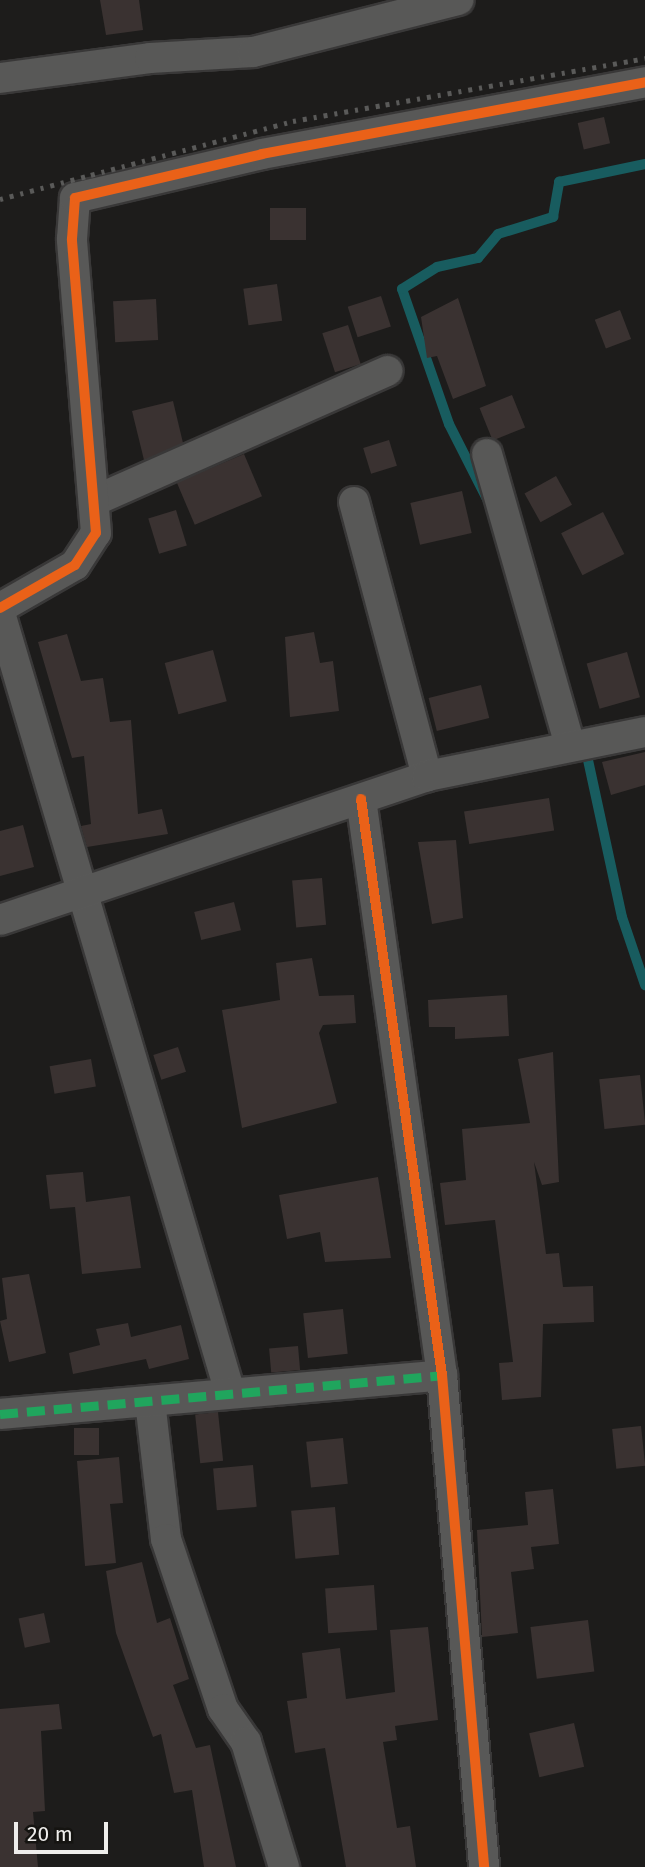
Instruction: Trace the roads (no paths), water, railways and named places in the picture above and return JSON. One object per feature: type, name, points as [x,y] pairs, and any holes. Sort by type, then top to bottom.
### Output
[{"type":"street","points":[[0,78],[150,58],[253,52],[459,0]]},
{"type":"street","points":[[229,1389],[0,610],[89,551],[96,533],[72,239],[75,198],[262,154],[645,82]]},
{"type":"street","points":[[94,501],[388,371]]},
{"type":"street","points":[[487,454],[570,744]]},
{"type":"street","points":[[354,502],[427,776]]},
{"type":"street","points":[[0,920],[81,889],[427,776],[570,744],[645,732]]},
{"type":"street","points":[[361,799],[442,1375],[484,1867]]},
{"type":"street","points":[[0,1414],[150,1401],[229,1389],[442,1375]]},
{"type":"street","points":[[150,1401],[166,1539],[223,1709],[246,1742],[284,1867]]},
{"type":"waterway","points":[[488,501],[449,424],[402,289],[437,267],[478,258],[498,234],[553,217],[559,182],[645,164]]},
{"type":"waterway","points":[[588,760],[622,917],[645,985]]},
{"type":"railway","points":[[0,199],[293,121],[645,58]]}]
